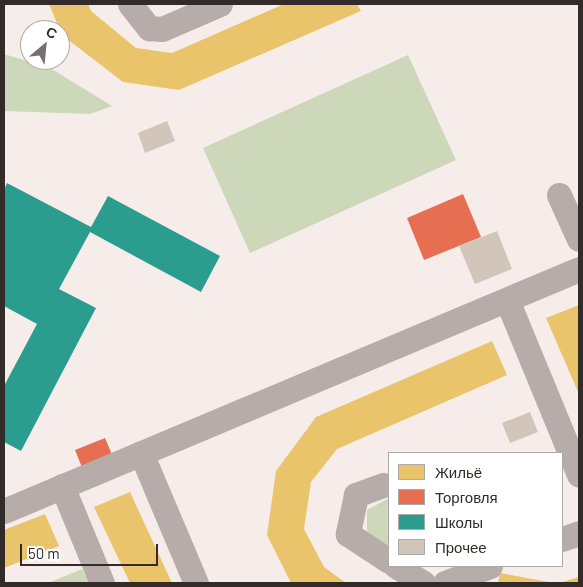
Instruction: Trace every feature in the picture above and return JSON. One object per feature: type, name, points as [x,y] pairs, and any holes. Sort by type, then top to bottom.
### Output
[{"type":"street","points":[[130,4],[149,28],[162,29],[220,4]]},
{"type":"street","points":[[560,195],[579,239]]},
{"type":"street","points":[[4,511],[579,269]]},
{"type":"street","points":[[507,300],[579,475]]},
{"type":"street","points":[[141,452],[196,583]]},
{"type":"street","points":[[383,485],[356,495],[348,534],[388,560]]},
{"type":"street","points":[[62,486],[102,583]]},
{"type":"street","points":[[563,539],[579,533]]},
{"type":"street","points":[[398,567],[438,583],[487,567]]},
{"type":"green space","points":[[4,54],[20,59],[20,70],[53,70],[112,106],[90,114],[4,111]]},
{"type":"green space","points":[[408,55],[456,160],[250,253],[203,148]]},
{"type":"green space","points":[[388,499],[388,550],[367,538],[367,510]]},
{"type":"green space","points":[[82,569],[89,583],[48,583]]},
{"type":"building: Жильё","points":[[49,4],[88,4],[91,11],[136,48],[172,53],[284,4],[357,4],[361,11],[179,90],[123,82],[70,41],[70,20],[56,20]]},
{"type":"building: Жильё","points":[[579,305],[579,394],[546,318]]},
{"type":"building: Жильё","points":[[492,341],[507,375],[337,449],[311,482],[304,529],[324,567],[346,583],[291,583],[267,535],[276,471],[316,417]]},
{"type":"building: Жильё","points":[[130,492],[172,583],[130,583],[94,507]]},
{"type":"building: Жильё","points":[[45,514],[59,546],[4,568],[4,530]]},
{"type":"building: Жильё","points":[[500,573],[549,582],[549,583],[498,583]]},
{"type":"building: Жильё","points":[[579,577],[579,583],[559,583]]},
{"type":"building: Торговля","points":[[463,194],[481,237],[424,260],[407,218]]},
{"type":"building: Торговля","points":[[105,438],[113,457],[83,470],[75,450]]},
{"type":"building: Школы","points":[[7,183],[91,227],[108,196],[220,256],[201,292],[90,232],[59,289],[96,308],[21,451],[4,442],[4,386],[37,324],[4,306],[4,190]]},
{"type":"building: Прочее","points":[[167,121],[175,141],[145,153],[138,133]]},
{"type":"building: Прочее","points":[[497,231],[512,269],[475,284],[459,246]]},
{"type":"building: Прочее","points":[[530,412],[538,432],[510,443],[502,423]]}]
